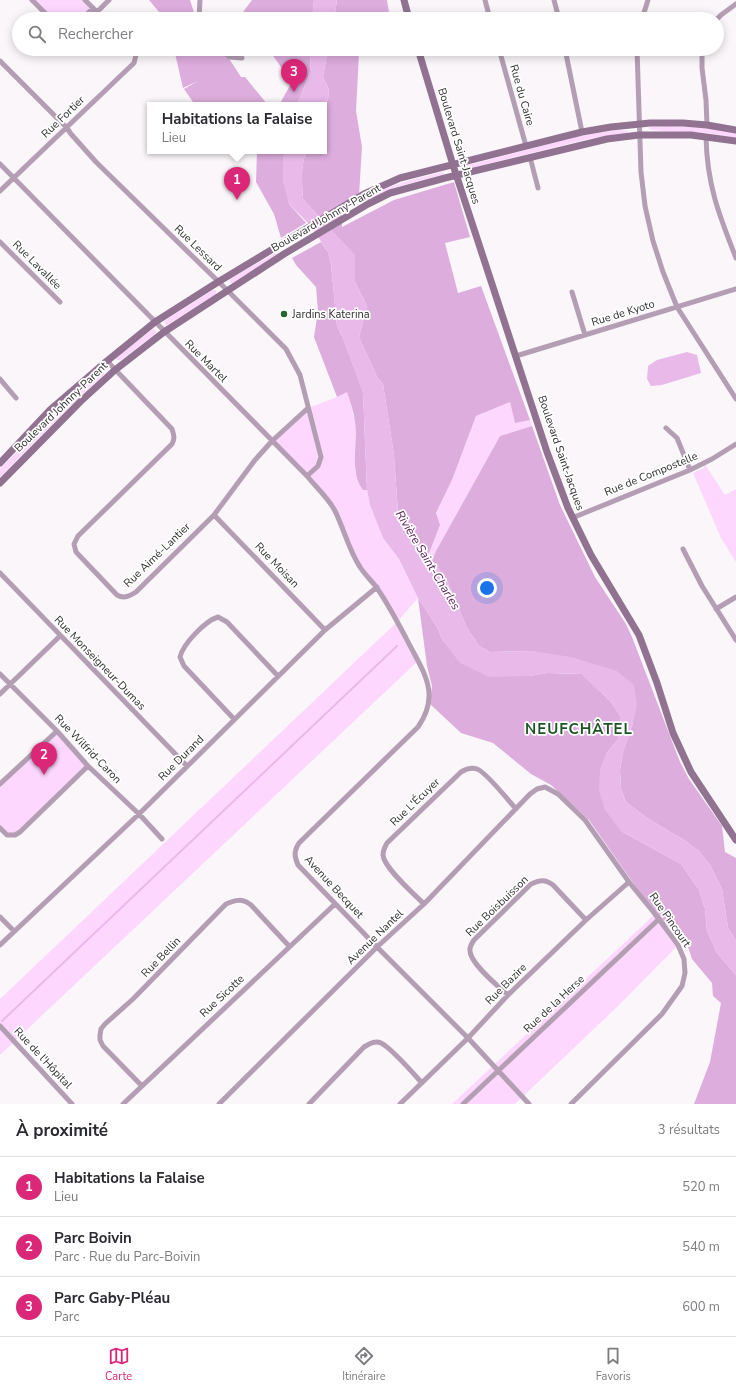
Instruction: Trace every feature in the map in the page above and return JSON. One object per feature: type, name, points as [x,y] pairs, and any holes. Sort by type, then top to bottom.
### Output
[{"type":"street","points":[[32,0],[44,12]]},
{"type":"street","points":[[85,0],[95,10]]},
{"type":"street","points":[[92,12],[109,0]]},
{"type":"street","points":[[199,12],[200,0]]},
{"type":"street","points":[[404,0],[407,12]]},
{"type":"street","points":[[485,0],[488,12]]},
{"type":"street","points":[[554,0],[557,12]]},
{"type":"street","points":[[644,12],[648,0]]},
{"type":"street","points":[[724,13],[736,4]]},
{"type":"street","name":"Rue Fortier","points":[[0,191],[134,63],[136,56]]},
{"type":"street","points":[[229,56],[242,58]]},
{"type":"street","name":"Boulevard Saint-Jacques","points":[[420,56],[453,165],[556,476],[572,518],[590,555],[639,635],[657,683],[673,733],[691,772],[736,840]]},
{"type":"street","name":"Rue du Caire","points":[[501,56],[526,146]]},
{"type":"street","points":[[566,56],[582,132]]},
{"type":"street","points":[[637,56],[638,124],[641,172],[645,206],[653,241],[663,272],[677,306],[736,399]]},
{"type":"street","points":[[702,56],[707,125]]},
{"type":"street","name":"Rue Lessard","points":[[0,61],[67,128],[96,162],[286,349],[300,375],[321,457],[318,466],[307,476]]},
{"type":"street","name":"Boulevard Johnny-Parent","points":[[0,463],[50,410],[155,322],[218,282],[364,194],[400,178],[582,132],[611,127],[664,123],[707,125],[736,130]]},
{"type":"street","name":"Boulevard Johnny-Parent","points":[[0,483],[81,401],[115,370],[164,332],[284,254],[368,204],[390,193],[404,188],[586,143],[639,135],[664,134],[736,141]]},
{"type":"street","points":[[706,137],[708,166],[717,210],[736,258]]},
{"type":"street","points":[[530,157],[538,188]]},
{"type":"street","name":"Rue Martel","points":[[0,164],[307,476],[328,500],[334,510],[350,550],[360,568],[376,587]]},
{"type":"street","name":"Rue Lavallée","points":[[0,242],[60,302]]},
{"type":"street","name":"Rue de Kyoto","points":[[516,356],[736,289]]},
{"type":"street","points":[[572,292],[585,335]]},
{"type":"street","name":"Rue Aimé-Lantier","points":[[107,361],[172,429],[174,438],[172,444],[78,536],[74,544],[74,549],[76,552],[117,595],[121,597],[127,597],[136,592],[214,515],[255,460],[272,441],[308,408]]},
{"type":"street","points":[[0,379],[16,398]]},
{"type":"street","points":[[666,428],[677,438],[690,470]]},
{"type":"street","name":"Rue de Compostelle","points":[[572,518],[690,470],[712,460],[736,444]]},
{"type":"street","name":"Rue Moisan","points":[[214,515],[325,630]]},
{"type":"street","points":[[683,549],[702,586],[736,640]]},
{"type":"street","name":"Rue Monseigneur-Dumas","points":[[0,573],[187,766]]},
{"type":"street","name":"Rue Durand","points":[[0,945],[139,814],[325,630],[376,587]]},
{"type":"street","name":"Avenue Becquet","points":[[376,587],[398,621],[424,671],[429,690],[429,705],[425,717],[418,727],[299,843],[294,853],[298,865],[468,1038],[529,1104]]},
{"type":"street","points":[[716,609],[736,597]]},
{"type":"street","points":[[234,719],[184,666],[180,657],[184,647],[207,622],[218,617],[227,622],[278,676]]},
{"type":"street","points":[[0,694],[60,636]]},
{"type":"street","name":"Rue Wilfrid-Caron","points":[[0,674],[57,731],[88,766],[139,814],[162,839]]},
{"type":"street","points":[[0,784],[57,731]]},
{"type":"street","points":[[0,828],[7,835],[15,835],[20,832],[88,766]]},
{"type":"street","name":"Rue L'Écuyer","points":[[424,904],[387,865],[383,854],[387,843],[461,772],[471,768],[481,771],[516,808]]},
{"type":"street","name":"Avenue Nantel","points":[[219,1104],[377,947],[424,904],[530,794],[537,789],[545,787]]},
{"type":"street","name":"Rue Pincourt","points":[[545,787],[558,794],[585,820],[629,882],[659,918],[678,945],[684,958],[686,973],[682,986],[662,1014],[571,1104]]},
{"type":"street","name":"Rue Boisbuisson","points":[[508,995],[478,966],[472,958],[470,949],[474,940],[531,884],[542,880],[553,885],[586,920]]},
{"type":"street","name":"Rue Bazire","points":[[400,1104],[468,1038],[508,995],[586,920],[629,882]]},
{"type":"street","name":"Rue Bellin","points":[[142,1086],[103,1046],[100,1040],[101,1029],[133,1000],[226,904],[233,900],[246,901],[290,946]]},
{"type":"street","name":"Rue Sicotte","points":[[123,1104],[335,904]]},
{"type":"street","points":[[0,916],[14,931]]},
{"type":"street","name":"Rue de la Herse","points":[[463,1104],[659,918]]},
{"type":"street","name":"Rue de l'Hôpital","points":[[0,1026],[72,1104]]},
{"type":"street","points":[[309,1104],[364,1047],[370,1043],[376,1042],[386,1046],[422,1083]]},
{"type":"shaded area","points":[[32,0],[85,0],[93,8],[89,12],[44,12]]},
{"type":"shaded area","points":[[149,0],[190,0],[194,12],[159,12]]},
{"type":"shaded area","points":[[252,0],[314,0],[313,12],[243,12]]},
{"type":"shaded area","points":[[337,0],[387,0],[389,12],[335,12]]},
{"type":"shaded area","points":[[176,56],[226,56],[241,77],[245,77],[266,102],[193,102],[184,89],[198,81],[183,88]]},
{"type":"shaded area","points":[[273,56],[311,56],[310,72],[298,102],[281,102],[292,82]]},
{"type":"shaded area","points":[[327,56],[359,56],[356,111],[362,147],[359,195],[342,205],[342,227],[394,200],[454,182],[470,237],[445,243],[458,293],[481,286],[530,420],[515,423],[510,402],[476,416],[452,480],[436,513],[440,525],[428,556],[403,527],[398,513],[394,455],[383,384],[377,377],[359,337],[367,306],[355,282],[355,256],[303,199],[302,169],[306,154],[327,154],[327,102],[329,89],[323,77]]},
{"type":"shaded area","points":[[668,126],[707,128],[736,133],[736,138],[708,133],[649,129],[649,127]]},
{"type":"shaded area","points":[[618,130],[628,131],[628,133],[592,138],[466,169],[466,166],[579,136]]},
{"type":"shaded area","points":[[257,154],[284,154],[283,159],[289,204],[306,223],[281,238],[274,214],[256,182]]},
{"type":"shaded area","points":[[443,172],[444,174],[396,187],[363,203],[361,201],[391,186]]},
{"type":"shaded area","points":[[321,242],[328,252],[331,264],[337,326],[363,392],[367,490],[363,490],[356,474],[356,430],[353,411],[347,392],[337,397],[314,337],[318,311],[316,287],[296,265],[292,258]]},
{"type":"shaded area","points":[[275,253],[277,255],[233,283],[230,283],[230,279]]},
{"type":"shaded area","points":[[213,290],[216,290],[216,294],[167,325],[164,324],[166,320]]},
{"type":"shaded area","points":[[154,329],[156,331],[155,334],[121,360],[117,360],[116,358],[118,356]]},
{"type":"shaded area","points":[[102,370],[104,375],[81,395],[0,477],[0,469],[71,397]]},
{"type":"shaded area","points":[[347,391],[355,422],[355,472],[363,490],[367,490],[370,505],[383,538],[399,559],[418,598],[398,621],[360,568],[328,500],[272,441],[308,408],[337,397]]},
{"type":"shaded area","points":[[510,402],[515,422],[530,420],[532,426],[500,436],[436,551],[432,561],[428,556],[440,525],[436,514],[452,480],[476,416]]},
{"type":"shaded area","points":[[532,426],[560,505],[595,577],[626,624],[632,637],[680,762],[689,779],[722,826],[725,852],[736,858],[736,941],[728,928],[722,889],[710,865],[699,851],[684,840],[647,818],[626,802],[621,789],[620,770],[623,752],[633,723],[634,685],[532,651],[490,652],[479,646],[467,628],[446,578],[432,561],[436,551],[500,436]]},
{"type":"shaded area","points":[[704,463],[725,495],[736,489],[736,562],[721,538],[693,473],[704,468]]},
{"type":"shaded area","points":[[418,598],[437,627],[443,641],[529,676],[547,673],[582,674],[611,702],[621,717],[618,739],[606,754],[621,831],[681,864],[699,890],[705,909],[707,931],[717,953],[736,975],[736,1104],[694,1104],[710,1062],[721,1003],[713,996],[712,983],[692,959],[686,941],[677,935],[655,914],[589,820],[551,785],[531,774],[493,743],[461,733],[430,704],[432,686],[427,666]]},
{"type":"shaded area","points":[[398,621],[418,661],[0,1055],[0,999]]},
{"type":"shaded area","points":[[57,731],[88,766],[20,832],[11,835],[0,828],[0,784]]},
{"type":"shaded area","points":[[655,914],[678,945],[618,1006],[515,1104],[452,1104]]},
{"type":"water","points":[[314,0],[337,0],[335,12],[313,12]]},
{"type":"water","points":[[311,56],[327,56],[323,77],[329,89],[327,102],[298,102],[310,72]]},
{"type":"water","name":"Rivière Saint-Charles","points":[[284,154],[306,154],[302,169],[303,199],[355,255],[355,282],[367,306],[359,337],[377,377],[383,384],[394,455],[398,513],[403,527],[446,578],[467,628],[479,646],[490,652],[532,651],[571,657],[617,671],[634,685],[637,705],[633,723],[623,752],[620,770],[621,789],[626,802],[647,818],[684,840],[699,851],[710,865],[722,889],[728,928],[736,941],[736,975],[717,953],[707,931],[705,909],[699,890],[681,864],[621,831],[605,810],[599,790],[600,769],[606,754],[618,739],[621,717],[611,702],[582,674],[547,673],[529,676],[489,677],[460,663],[443,641],[437,627],[418,598],[399,559],[383,538],[370,505],[367,490],[363,393],[343,338],[337,326],[331,264],[328,252],[310,225],[289,204],[283,182]]},
{"type":"water","points":[[687,352],[697,355],[701,373],[662,385],[651,386],[647,379],[648,366],[657,360]]},
{"type":"waterway","points":[[2,1021],[397,646]]},
{"type":"place","name":"Parc Gaby-Pléau","points":[[294,92]]},
{"type":"place","name":"Habitations la Falaise","points":[[237,200]]},
{"type":"place","name":"Jardins Katerina","points":[[284,314]]},
{"type":"place","name":"Parc Boivin","points":[[44,775]]},
{"type":"district","name":"NEUFCHÂTEL","points":[[579,729]]}]
